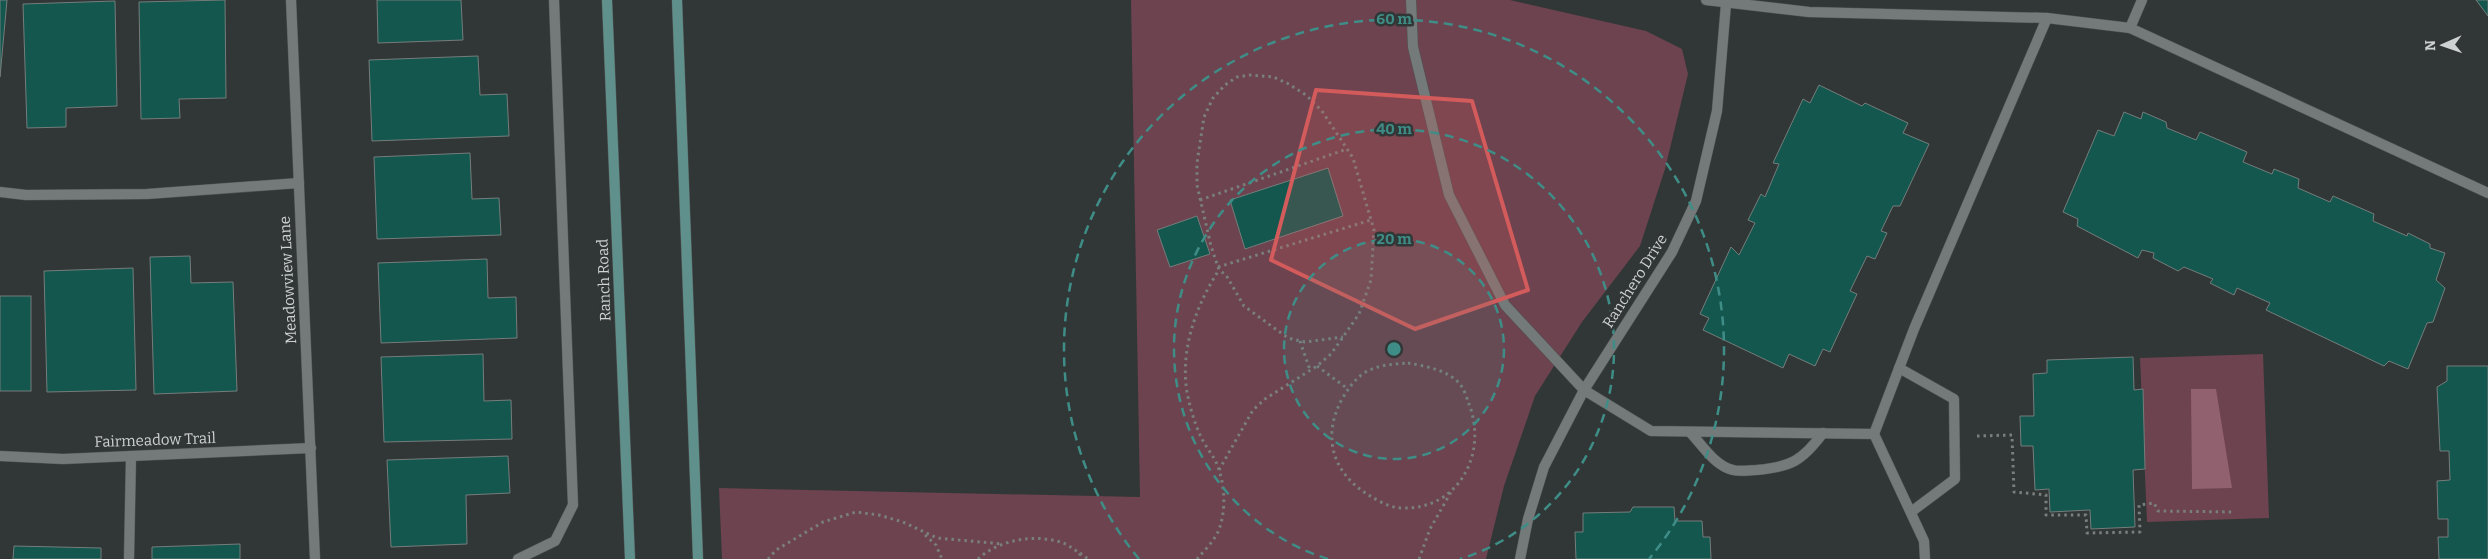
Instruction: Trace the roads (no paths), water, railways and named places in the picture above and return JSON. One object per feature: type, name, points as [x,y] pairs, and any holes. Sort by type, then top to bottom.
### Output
[{"type":"main road","name":"Ranch Road","points":[[607,0],[630,559]]},
{"type":"main road","points":[[677,0],[698,559]]},
{"type":"street","name":"Meadowview Lane","points":[[292,0],[315,559]]},
{"type":"street","points":[[518,559],[555,541],[573,505],[554,0]]},
{"type":"street","points":[[1412,0],[1413,47],[1449,195],[1505,305],[1584,390],[1651,431],[1874,434]]},
{"type":"street","points":[[1706,0],[1726,4],[1809,12],[2047,18],[2130,28],[2488,193]]},
{"type":"street","points":[[2130,28],[2142,0]]},
{"type":"street","name":"Ranchero Drive","points":[[1520,559],[1528,519],[1544,467],[1584,390],[1672,252],[1696,202],[1717,111],[1726,4]]},
{"type":"street","points":[[1925,559],[1924,541],[1874,434],[1899,368],[2047,18]]},
{"type":"street","points":[[0,192],[26,196],[147,194],[299,183]]},
{"type":"street","points":[[1899,368],[1954,399],[1955,479],[1910,512]]},
{"type":"street","points":[[1690,432],[1717,462],[1733,470],[1778,468],[1793,464],[1810,451],[1823,433]]},
{"type":"street","name":"Fairmeadow Trail","points":[[0,456],[63,459],[311,448]]},
{"type":"street","points":[[129,559],[132,456]]}]
